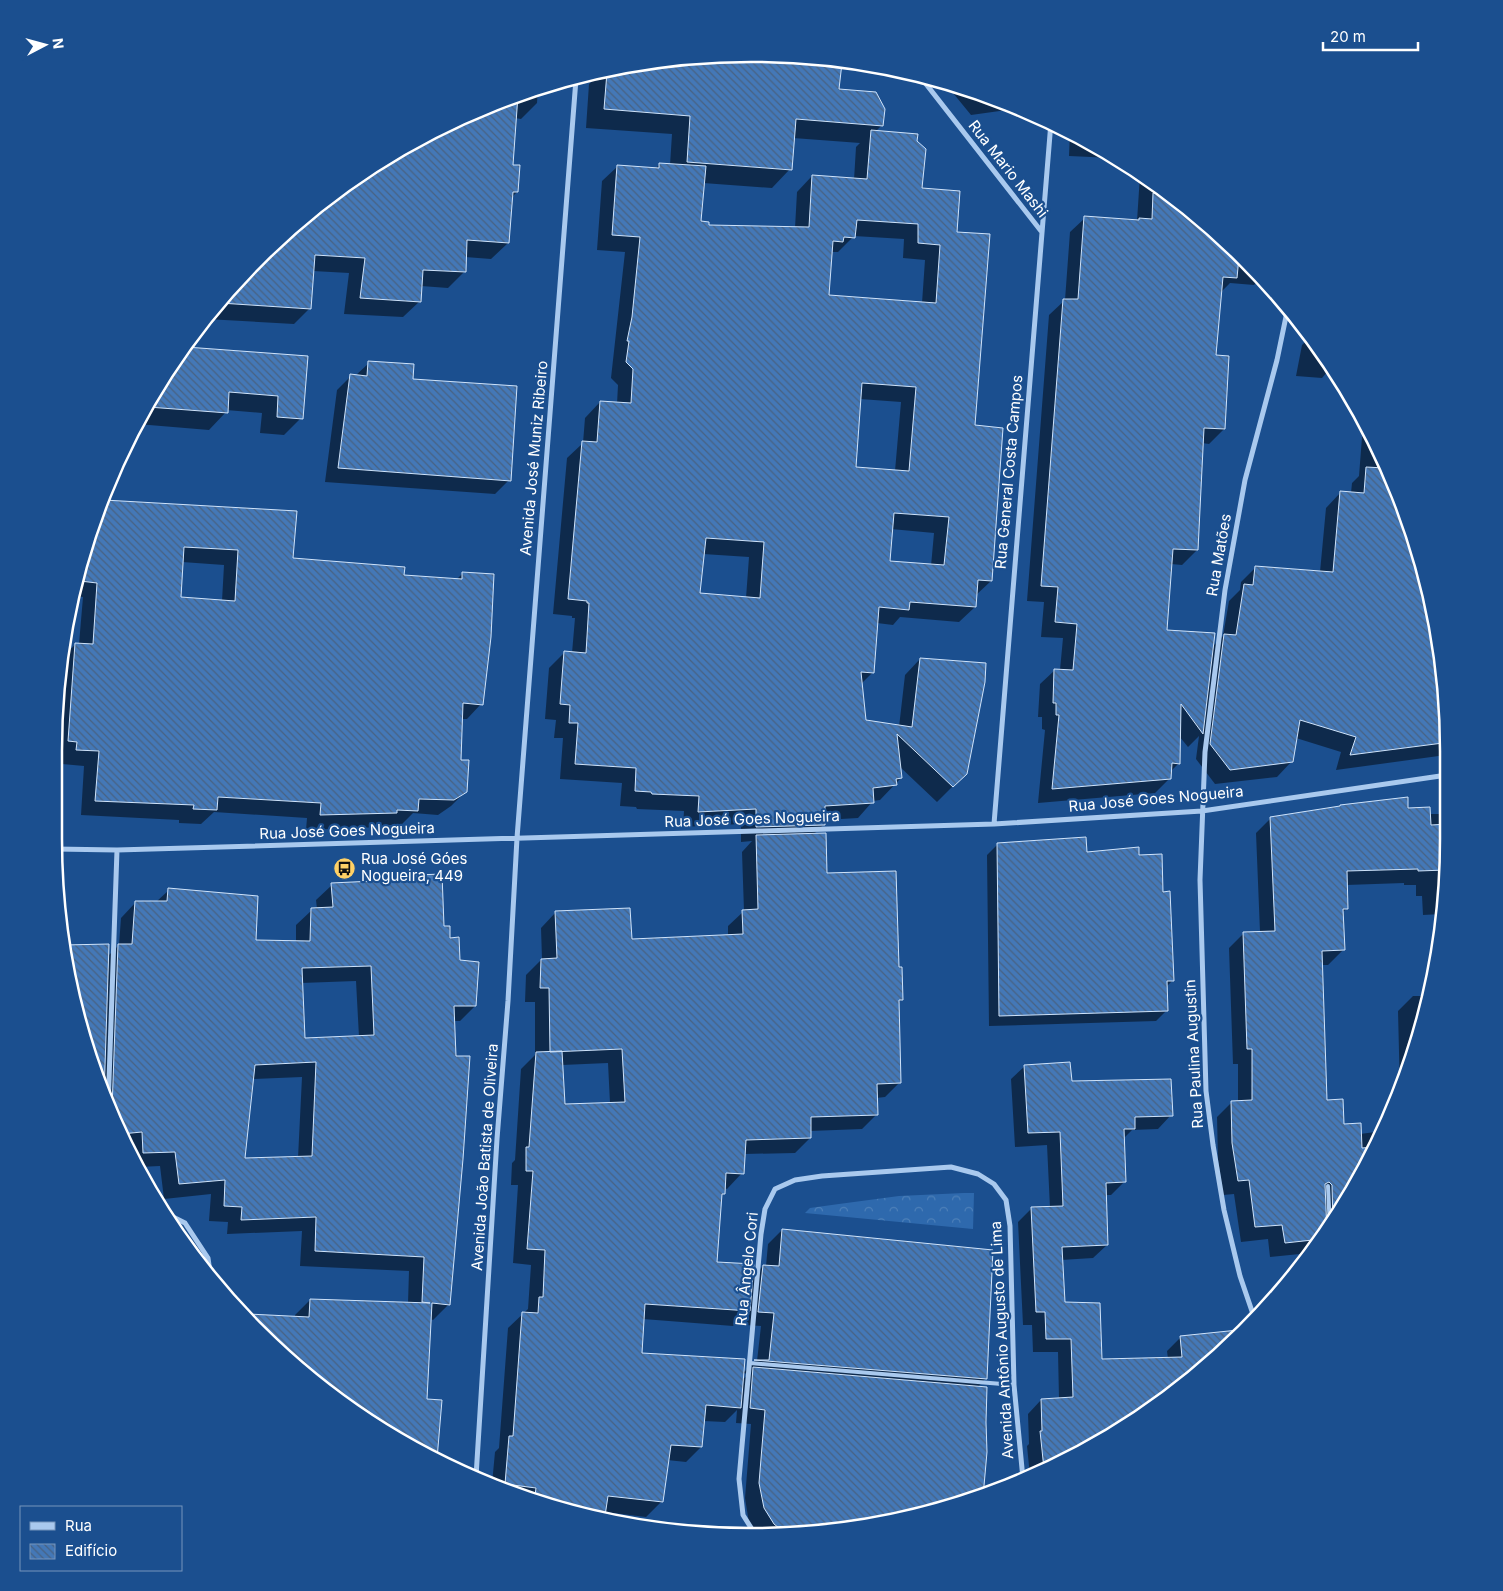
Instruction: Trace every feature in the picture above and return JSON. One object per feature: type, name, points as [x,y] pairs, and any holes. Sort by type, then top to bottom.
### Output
[{"type":"street","name":"Avenida José Muniz Ribeiro","points":[[517,838],[576,85]]},
{"type":"street","name":"Rua Mario Mashi","points":[[927,85],[1041,231]]},
{"type":"street","name":"Rua General Costa Campos","points":[[994,824],[1050,131]]},
{"type":"street","name":"Rua Matões","points":[[1202,811],[1205,752],[1225,590],[1245,480],[1277,360],[1286,317]]},
{"type":"street","name":"Rua José Goes Nogueira","points":[[62,849],[117,850],[994,824],[1202,811],[1440,777]]},
{"type":"street","name":"Rua Paulina Augustin","points":[[1202,811],[1200,880],[1206,1090],[1224,1210],[1240,1276],[1252,1313]]},
{"type":"street","name":"Avenida João Batista de Oliveira","points":[[476,1471],[517,838]]},
{"type":"street","points":[[109,1087],[117,850]]},
{"type":"street","name":"Rua Ângelo Cori","points":[[751,1528],[743,1515],[740,1479],[762,1226],[765,1209],[775,1189],[795,1180],[822,1176],[951,1167],[978,1174],[994,1184],[1006,1200]]},
{"type":"street","name":"Avenida Antônio Augusto de Lima","points":[[1006,1200],[1010,1226],[1014,1384],[1021,1473]]},
{"type":"street","points":[[177,1219],[185,1223],[208,1258],[209,1264]]},
{"type":"lane","points":[[1328,1186],[1329,1214]]},
{"type":"lane","points":[[750,1363],[1014,1384]]},
{"type":"green space","points":[[974,1193],[973,1229],[805,1213],[810,1208],[899,1196]]},
{"type":"building","points":[[752,62],[841,68],[839,89],[876,92],[885,109],[883,126],[796,119],[792,170],[687,162],[690,116],[604,109],[606,78],[662,68]]},
{"type":"building","points":[[517,104],[513,165],[520,165],[518,192],[513,192],[509,243],[467,240],[466,272],[423,270],[421,302],[360,298],[365,258],[315,255],[311,309],[228,304],[264,264],[297,233],[369,179],[407,155],[447,134]]},
{"type":"building","points":[[871,130],[918,134],[917,141],[926,149],[922,188],[960,191],[957,232],[990,234],[975,425],[1003,428],[992,581],[978,580],[976,607],[910,602],[909,610],[879,607],[874,673],[861,672],[866,720],[912,727],[920,658],[986,663],[985,682],[967,774],[953,787],[897,734],[902,778],[896,779],[897,785],[873,788],[874,803],[825,806],[825,825],[756,827],[756,809],[698,812],[699,796],[652,794],[651,792],[635,791],[636,768],[575,764],[578,723],[569,723],[570,705],[560,704],[564,651],[586,653],[589,603],[587,601],[568,599],[582,441],[597,442],[600,401],[631,403],[633,369],[626,362],[629,341],[627,341],[632,317],[640,237],[612,235],[617,165],[659,168],[659,163],[706,166],[701,221],[709,222],[709,225],[809,227],[812,175],[867,179]],"holes":[[[857,220],[918,224],[918,243],[940,245],[936,303],[829,295],[833,241],[843,242],[844,237],[855,238]],[[862,383],[916,387],[909,471],[856,467]],[[894,513],[949,517],[944,565],[890,561]],[[706,538],[764,542],[760,598],[700,593]]]},
{"type":"building","points":[[1153,193],[1206,233],[1238,263],[1237,278],[1223,277],[1216,355],[1229,356],[1225,429],[1204,428],[1198,550],[1173,549],[1167,630],[1215,633],[1203,734],[1181,704],[1180,764],[1172,763],[1171,779],[1052,789],[1059,715],[1056,715],[1056,703],[1053,703],[1054,669],[1073,670],[1077,624],[1055,622],[1058,587],[1041,586],[1063,299],[1078,299],[1084,216],[1139,220],[1139,218],[1152,219]]},
{"type":"building","points":[[194,348],[308,356],[303,419],[277,417],[278,396],[229,392],[228,413],[155,408]]},
{"type":"building","points":[[368,361],[414,364],[413,379],[517,386],[511,481],[338,468],[350,374],[367,376]]},
{"type":"building","points":[[1366,467],[1379,468],[1404,530],[1417,573],[1427,617],[1435,662],[1440,743],[1350,755],[1356,737],[1300,720],[1293,762],[1230,770],[1210,744],[1224,634],[1236,635],[1244,584],[1253,585],[1255,566],[1333,572],[1340,491],[1364,493]]},
{"type":"building","points":[[110,500],[297,511],[293,558],[405,567],[404,575],[462,579],[462,572],[494,574],[491,637],[483,705],[463,703],[461,760],[469,760],[467,792],[454,800],[419,799],[418,811],[397,810],[397,813],[320,815],[321,803],[218,797],[217,810],[193,809],[194,805],[95,801],[99,751],[76,750],[77,742],[68,741],[75,643],[93,644],[97,583],[84,581],[99,530]],"holes":[[[184,547],[238,550],[235,601],[181,597]]]},
{"type":"building","points":[[1408,797],[1408,808],[1430,807],[1431,825],[1440,824],[1439,870],[1347,871],[1348,909],[1343,909],[1345,950],[1322,951],[1327,1100],[1343,1099],[1344,1124],[1361,1123],[1362,1148],[1367,1148],[1333,1208],[1332,1185],[1329,1182],[1325,1184],[1326,1218],[1311,1240],[1285,1243],[1282,1225],[1255,1227],[1249,1180],[1238,1181],[1232,1143],[1231,1101],[1252,1100],[1252,1049],[1247,1049],[1243,932],[1275,931],[1270,817],[1340,805]]},
{"type":"building","points":[[826,833],[827,873],[896,871],[899,967],[902,967],[903,1000],[899,1000],[901,1083],[877,1084],[878,1115],[811,1117],[811,1138],[746,1140],[744,1174],[726,1173],[725,1194],[722,1194],[717,1262],[754,1264],[750,1311],[645,1304],[642,1353],[745,1359],[741,1408],[706,1405],[702,1447],[671,1445],[663,1502],[608,1496],[606,1512],[535,1494],[536,1488],[505,1483],[509,1436],[513,1436],[522,1312],[538,1313],[539,1297],[543,1297],[545,1250],[527,1249],[533,1171],[526,1171],[526,1147],[529,1147],[536,1052],[550,1051],[549,988],[540,988],[541,959],[557,958],[555,911],[630,908],[632,939],[743,934],[742,910],[758,909],[756,835]],"holes":[[[622,1049],[625,1102],[565,1104],[562,1051]]]},
{"type":"building","points":[[1086,837],[1087,852],[1139,847],[1139,855],[1162,854],[1163,892],[1170,891],[1174,981],[1167,981],[1168,1011],[999,1016],[997,843]]},
{"type":"building","points":[[442,874],[444,926],[450,926],[450,938],[459,937],[460,960],[479,962],[476,1006],[454,1006],[456,1056],[470,1056],[450,1305],[432,1303],[427,1399],[442,1400],[438,1452],[407,1436],[332,1386],[297,1358],[252,1314],[309,1317],[310,1299],[430,1303],[422,1302],[424,1257],[315,1251],[316,1217],[241,1220],[242,1207],[224,1206],[225,1180],[179,1184],[175,1152],[143,1153],[142,1132],[129,1133],[112,1096],[118,944],[132,944],[135,901],[167,901],[168,888],[258,896],[256,940],[310,941],[311,908],[333,907],[331,883],[417,879],[416,875]],"holes":[[[371,966],[374,1035],[305,1038],[302,968]],[[316,1062],[312,1156],[245,1158],[255,1065]]]},
{"type":"building","points":[[109,944],[105,1076],[86,1018],[71,945]]},
{"type":"building","points":[[1070,1062],[1072,1081],[1171,1079],[1173,1116],[1135,1117],[1135,1129],[1124,1129],[1126,1182],[1106,1183],[1108,1245],[1062,1247],[1065,1302],[1100,1303],[1102,1359],[1182,1357],[1180,1336],[1236,1330],[1206,1358],[1134,1412],[1096,1436],[1043,1463],[1040,1431],[1042,1431],[1041,1399],[1073,1397],[1071,1339],[1046,1339],[1045,1312],[1036,1312],[1031,1207],[1063,1206],[1060,1132],[1028,1133],[1024,1065]]},
{"type":"building","points":[[782,1229],[993,1250],[987,1379],[754,1360],[769,1360],[774,1313],[758,1312],[763,1265],[779,1266]]},
{"type":"building","points":[[753,1367],[987,1387],[987,1452],[984,1488],[930,1505],[886,1515],[841,1523],[778,1527],[764,1508],[759,1483],[765,1410],[750,1408]]},
{"type":"place","name":"Rua José Góes Nogueira, 449","points":[[345,868]]}]
